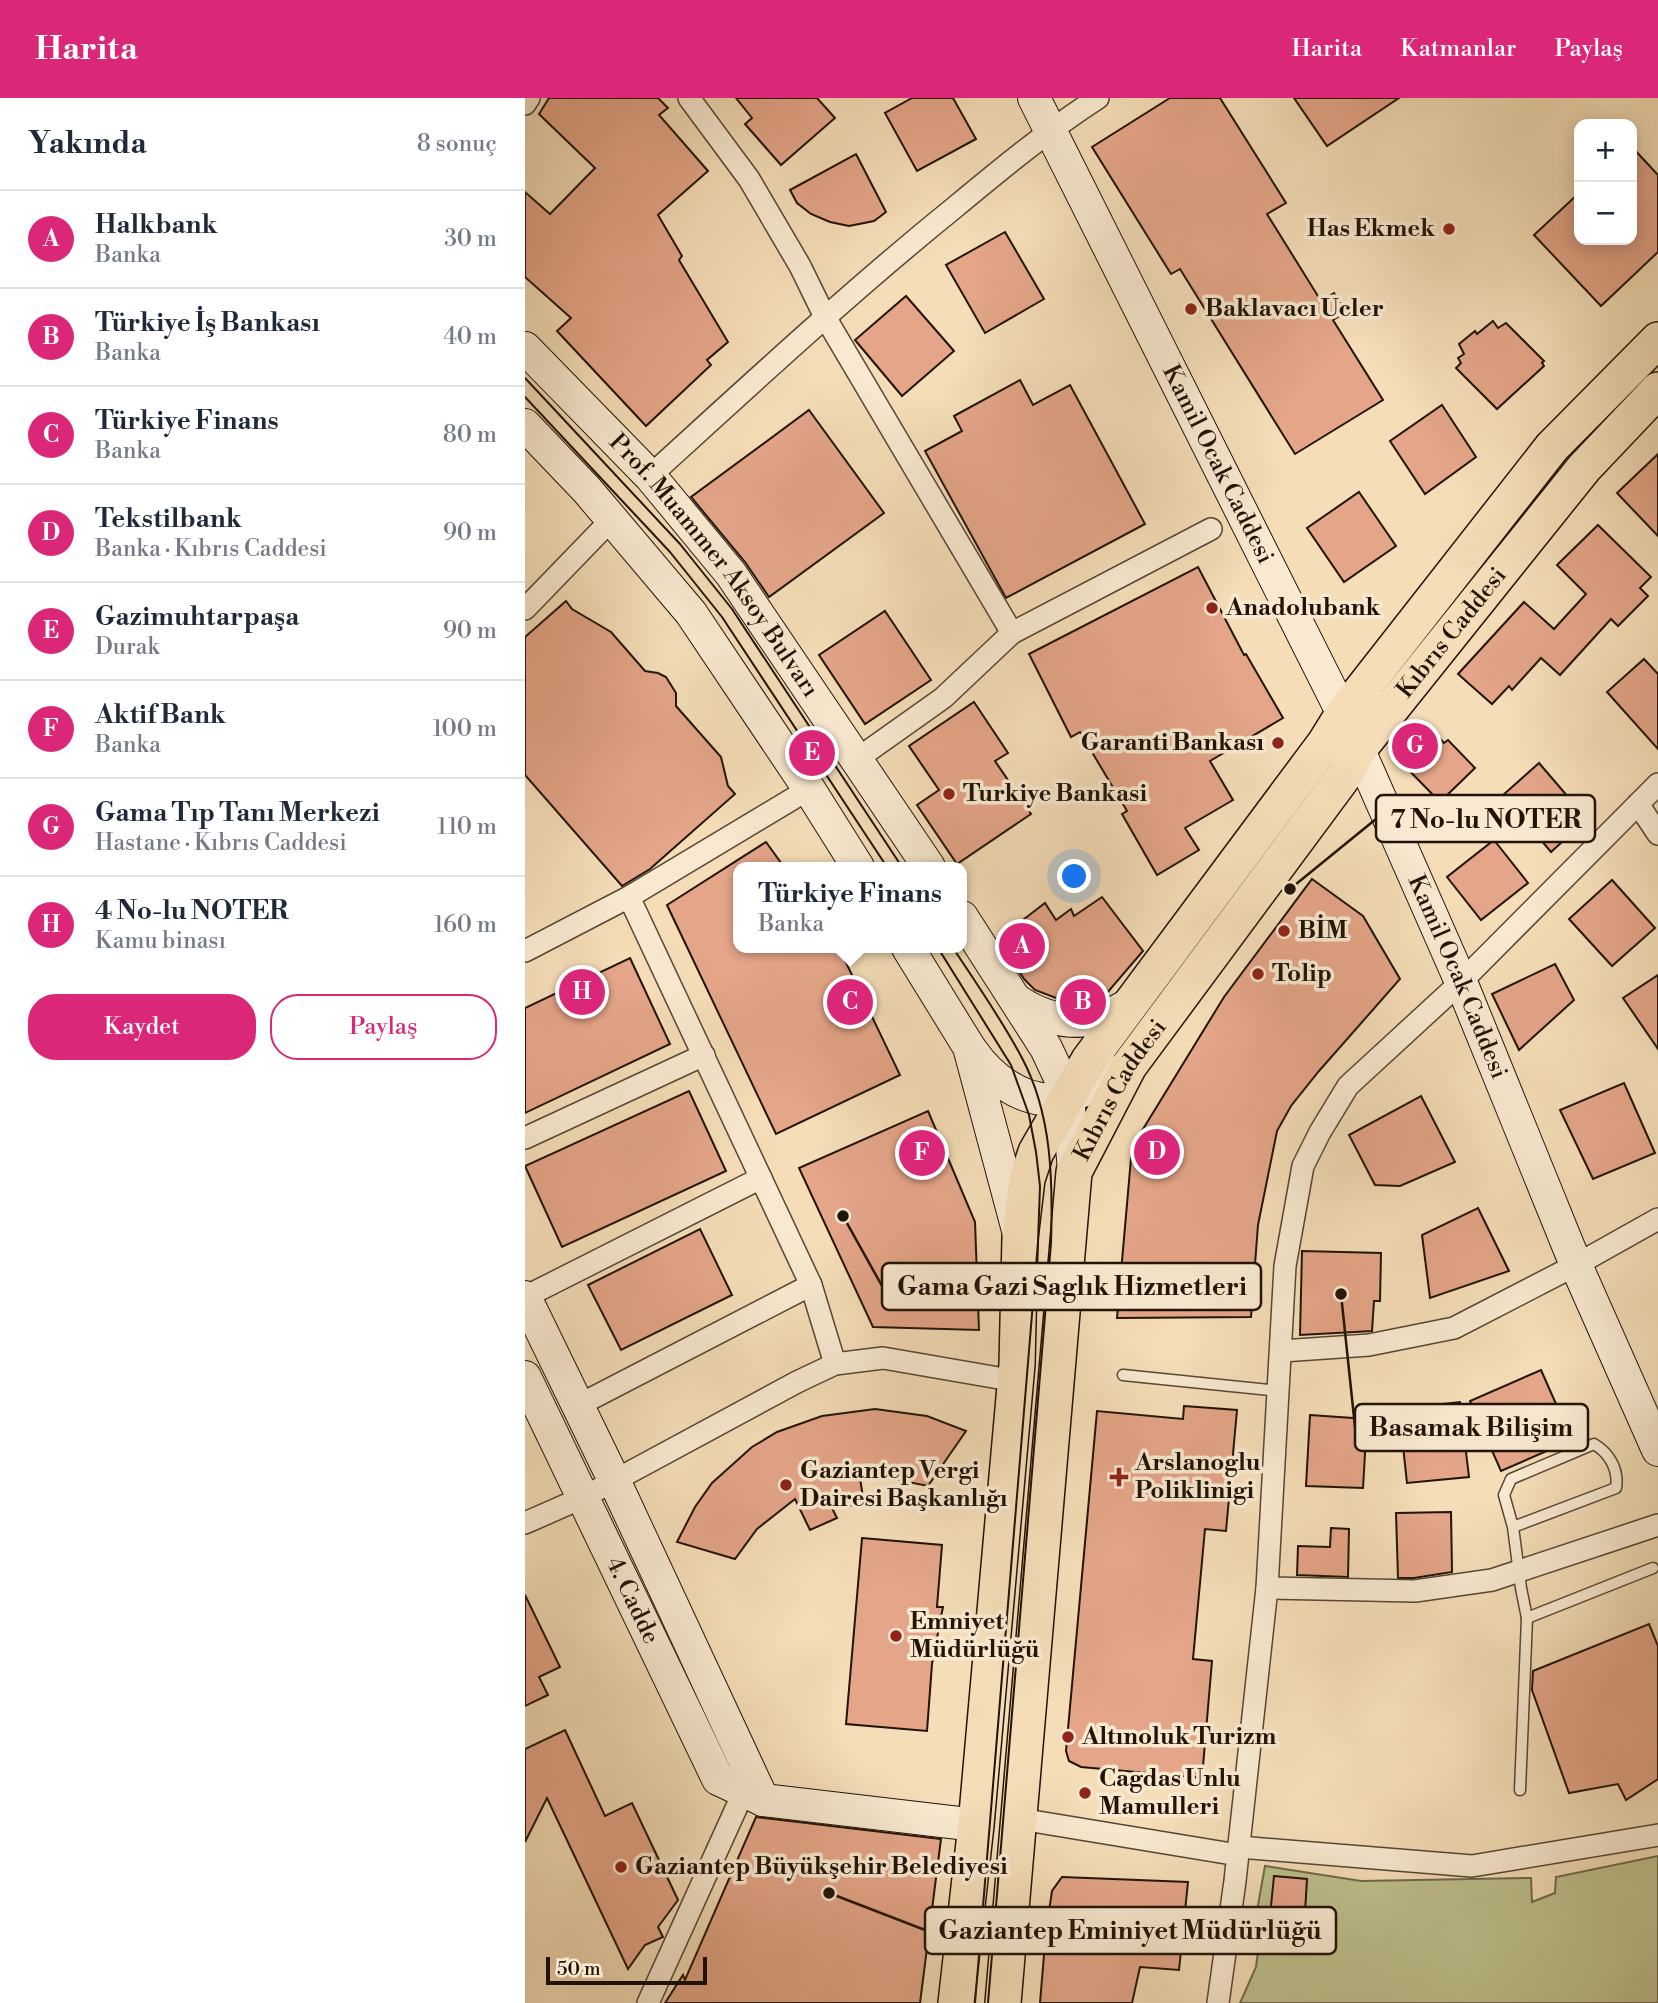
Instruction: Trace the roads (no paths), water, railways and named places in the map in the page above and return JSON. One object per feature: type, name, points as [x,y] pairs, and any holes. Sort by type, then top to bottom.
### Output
[{"type":"main road","points":[[957,2003],[976,1825],[1016,1381],[1020,1238],[1027,1180],[1033,1161],[1089,1060],[1325,743],[1343,714],[1552,447],[1658,340]]},
{"type":"main road","name":"Kıbrıs Caddesi","points":[[1003,2003],[1073,1172],[1129,1066],[1346,773],[1358,750],[1584,468],[1658,390]]},
{"type":"street","points":[[525,104],[529,98]]},
{"type":"street","points":[[689,98],[748,180],[800,266],[825,317],[1012,633]]},
{"type":"street","name":"Kamil Ocak Caddesi","points":[[1034,98],[1343,714],[1461,982],[1576,1265],[1658,1450]]},
{"type":"street","points":[[650,476],[921,234],[1050,129],[1098,98]]},
{"type":"street","name":"Prof. Muammer Aksoy Bulvarı","points":[[525,348],[650,476],[731,574],[926,862]]},
{"type":"street","name":"Prof. Muammer Aksoy Bulvarı","points":[[525,425],[612,519],[691,613],[855,862]]},
{"type":"street","points":[[525,609],[612,519]]},
{"type":"street","points":[[857,759],[943,698],[1012,633],[1211,528]]},
{"type":"street","points":[[1218,2003],[1239,1851],[1266,1588],[1280,1391],[1285,1266],[1303,1166],[1319,1132],[1348,1086],[1461,982],[1658,784]]},
{"type":"street","points":[[525,950],[629,897],[809,789]]},
{"type":"street","points":[[1638,804],[1658,834]]},
{"type":"street","points":[[629,897],[811,1285],[835,1364]]},
{"type":"street","points":[[967,924],[1019,1002],[1046,1048],[1068,1095],[1073,1172]]},
{"type":"street","points":[[911,953],[979,1062],[1007,1085],[1037,1097],[1054,1099],[1096,1085],[1129,1066]]},
{"type":"street","points":[[1019,1002],[1048,1017],[1078,1021],[1106,1016],[1130,1003]]},
{"type":"street","points":[[969,1047],[1020,1238]]},
{"type":"street","points":[[525,1138],[703,1055]]},
{"type":"street","points":[[754,1790],[614,1480],[525,1297],[761,1178]]},
{"type":"street","points":[[1282,1351],[1369,1345],[1454,1328],[1658,1219]]},
{"type":"street","points":[[577,1406],[811,1285]]},
{"type":"street","points":[[525,1522],[584,1497],[835,1364],[883,1358],[1016,1381]]},
{"type":"street","name":"4. Cadde","points":[[525,1377],[718,1779],[754,1790]]},
{"type":"street","points":[[1266,1588],[1415,1591],[1492,1580],[1658,1525]]},
{"type":"street","points":[[754,1790],[976,1825]]},
{"type":"street","points":[[647,2003],[754,1790]]},
{"type":"street","points":[[1020,1819],[1239,1851],[1472,1866],[1658,1835]]},
{"type":"lane","points":[[1122,1375],[1280,1391]]},
{"type":"lane","points":[[1513,1527],[1616,1488],[1618,1478],[1607,1452],[1594,1444],[1511,1479],[1504,1495],[1513,1527],[1527,1618],[1520,1790]]},
{"type":"lane","points":[[1527,1618],[1653,1568]]},
{"type":"tram line","points":[[525,378],[680,544],[732,609],[899,862]]},
{"type":"tram line","points":[[525,397],[670,552],[722,617],[884,862]]},
{"type":"tram line","points":[[941,953],[1011,1065],[1029,1115],[1040,1186],[1038,1242],[975,2003]]},
{"type":"tram line","points":[[956,953],[1006,1030],[1032,1079],[1049,1148],[1052,1196],[1051,1243],[988,2003]]},
{"type":"place","name":"Has Ekmek","points":[[1449,229]]},
{"type":"place","name":"Baklavacı Ucler","points":[[1191,309]]},
{"type":"place","name":"Anadolubank","points":[[1212,608]]},
{"type":"place","name":"Garanti Bankası","points":[[1278,743]]},
{"type":"place","name":"Gama Tıp Tanı Merkezi","points":[[1415,746]]},
{"type":"place","name":"Gazimuhtarpaşa","points":[[812,753]]},
{"type":"place","name":"Turkiye Bankasi","points":[[949,794]]},
{"type":"place","name":"7 No-lu NOTER","points":[[1290,889]]},
{"type":"place","name":"BİM","points":[[1284,931]]},
{"type":"place","name":"Halkbank","points":[[1022,946]]},
{"type":"place","name":"Tolip","points":[[1258,974]]},
{"type":"place","name":"4 No-lu NOTER","points":[[582,992]]},
{"type":"place","name":"Türkiye Finans","points":[[850,1002]]},
{"type":"place","name":"Türkiye İş Bankası","points":[[1083,1002]]},
{"type":"place","name":"Tekstilbank","points":[[1157,1152]]},
{"type":"place","name":"Aktif Bank","points":[[922,1153]]},
{"type":"place","name":"Gama Gazi Saglık Hizmetleri","points":[[843,1216]]},
{"type":"place","name":"Basamak Bilişim","points":[[1341,1294]]},
{"type":"place","name":"Arslanoglu Poliklinigi","points":[[1119,1477]]},
{"type":"place","name":"Gaziantep Vergi Dairesi Başkanlığı","points":[[786,1485]]},
{"type":"place","name":"Emniyet Müdürlüğü","points":[[896,1636]]},
{"type":"place","name":"Altınoluk Turizm","points":[[1068,1737]]},
{"type":"place","name":"Cagdas Unlu Mamulleri","points":[[1085,1793]]},
{"type":"place","name":"Gaziantep Büyükşehir Belediyesi","points":[[621,1867]]},
{"type":"place","name":"Gaziantep Eminiyet Müdürlüğü","points":[[829,1893]]}]
